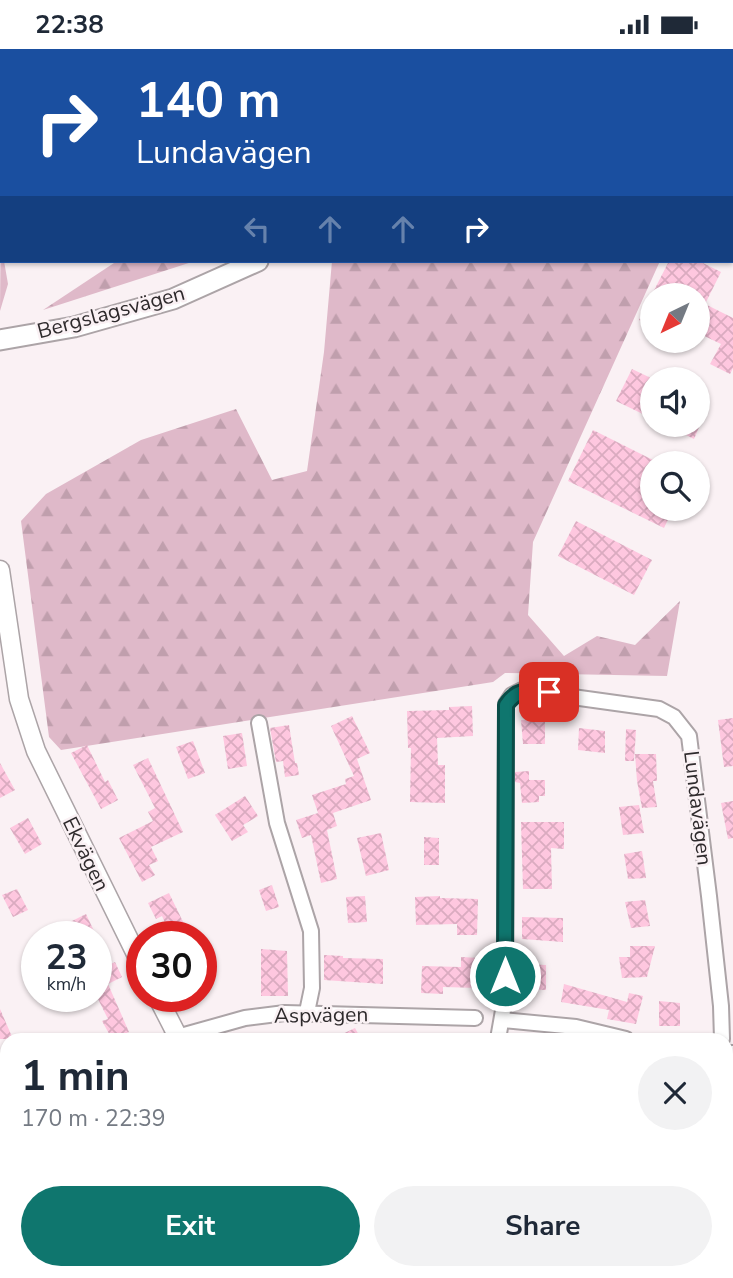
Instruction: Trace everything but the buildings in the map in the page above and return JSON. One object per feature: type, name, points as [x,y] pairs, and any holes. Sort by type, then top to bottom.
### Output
[{"type":"main road","name":"Bergslagsvägen","points":[[0,340],[74,327],[173,299],[254,263]]},
{"type":"street","name":"Ekvägen","points":[[0,570],[19,699],[33,743],[126,932]]},
{"type":"street","name":"Lundavägen","points":[[503,1020],[506,705],[512,695],[522,690],[659,709],[674,716],[689,736],[721,1006],[722,1033]]},
{"type":"street","points":[[259,723],[277,823],[311,931],[312,988],[307,1012]]},
{"type":"street","points":[[164,1012],[173,1033]]},
{"type":"street","name":"Aspvägen","points":[[192,1033],[245,1018],[307,1012],[475,1018]]},
{"type":"street","points":[[500,1033],[503,1020],[576,1027],[600,1033]]},
{"type":"green space","points":[[0,263],[4,263],[8,284],[0,311]]},
{"type":"green space","points":[[114,263],[189,263],[43,310]]},
{"type":"green space","points":[[332,263],[659,263],[650,283],[640,283],[640,305],[533,542],[528,615],[564,656],[597,636],[635,645],[680,601],[667,676],[505,673],[493,682],[61,750],[49,737],[21,521],[46,494],[141,440],[236,409],[272,480],[307,471],[324,352]]},
{"type":"route","points":[[505,976],[506,705],[512,695],[522,690],[549,692]]}]
